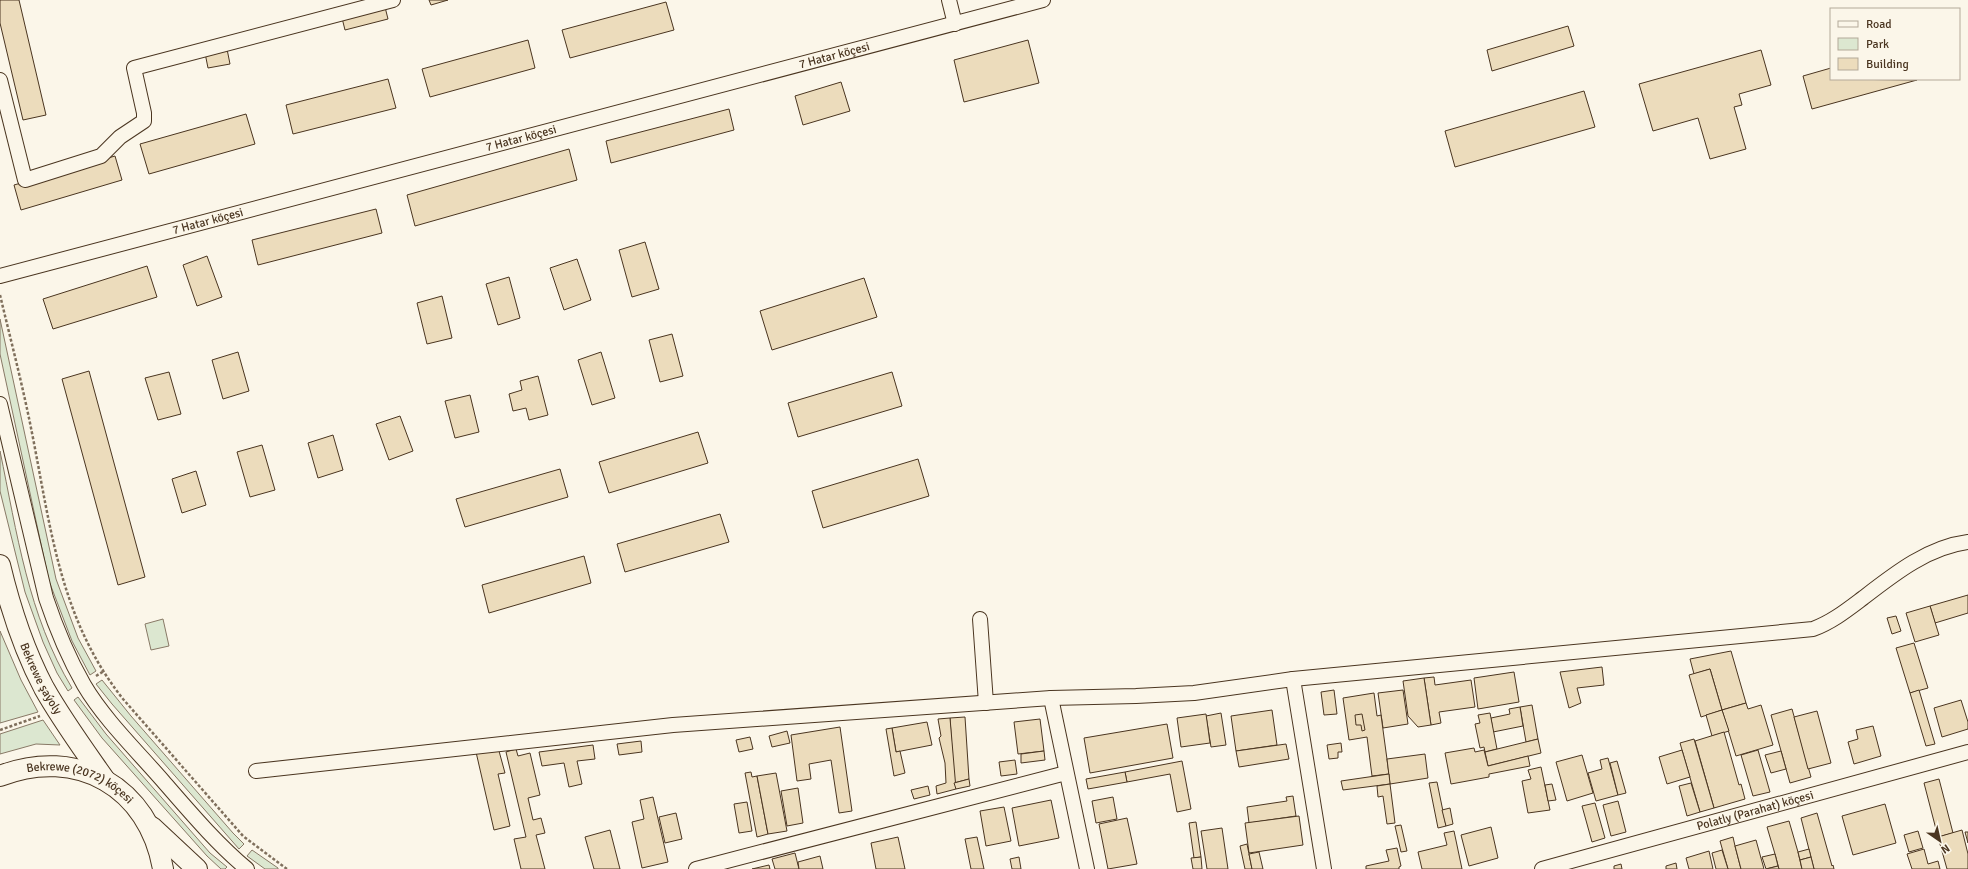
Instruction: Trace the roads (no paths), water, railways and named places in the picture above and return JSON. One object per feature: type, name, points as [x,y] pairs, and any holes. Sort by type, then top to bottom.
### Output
[{"type":"main road","name":"Bekrewe şaýoly","points":[[0,564],[13,612],[34,668],[55,706],[105,780]]},
{"type":"main road","name":"Bekrewe (2072) köçesi","points":[[0,776],[29,767],[52,766],[76,769],[105,780],[130,799],[149,824],[198,869]]},
{"type":"main road","name":"Bekrewe (2072) köçesi","points":[[149,824],[160,854],[163,869]]},
{"type":"street","points":[[0,80],[25,180],[101,156],[120,137],[144,121],[144,113],[134,68],[393,0]]},
{"type":"street","points":[[949,0],[955,24]]},
{"type":"street","name":"7 Hatar köçesi","points":[[0,276],[1043,0]]},
{"type":"street","points":[[0,404],[46,598],[56,627],[84,685],[113,723],[199,822],[219,844],[247,869]]},
{"type":"street","points":[[256,772],[674,725],[986,702],[1051,698],[1136,696],[1194,692],[1293,679],[1813,629],[1824,625],[1841,614],[1881,583],[1937,549],[1968,542]]},
{"type":"street","points":[[980,619],[986,702]]},
{"type":"street","points":[[1293,679],[1324,869]]},
{"type":"street","points":[[1051,698],[1087,869]]},
{"type":"street","name":"Polatly (Parahat) köçesi","points":[[1544,869],[1968,752]]},
{"type":"street","points":[[696,869],[1066,773]]}]
